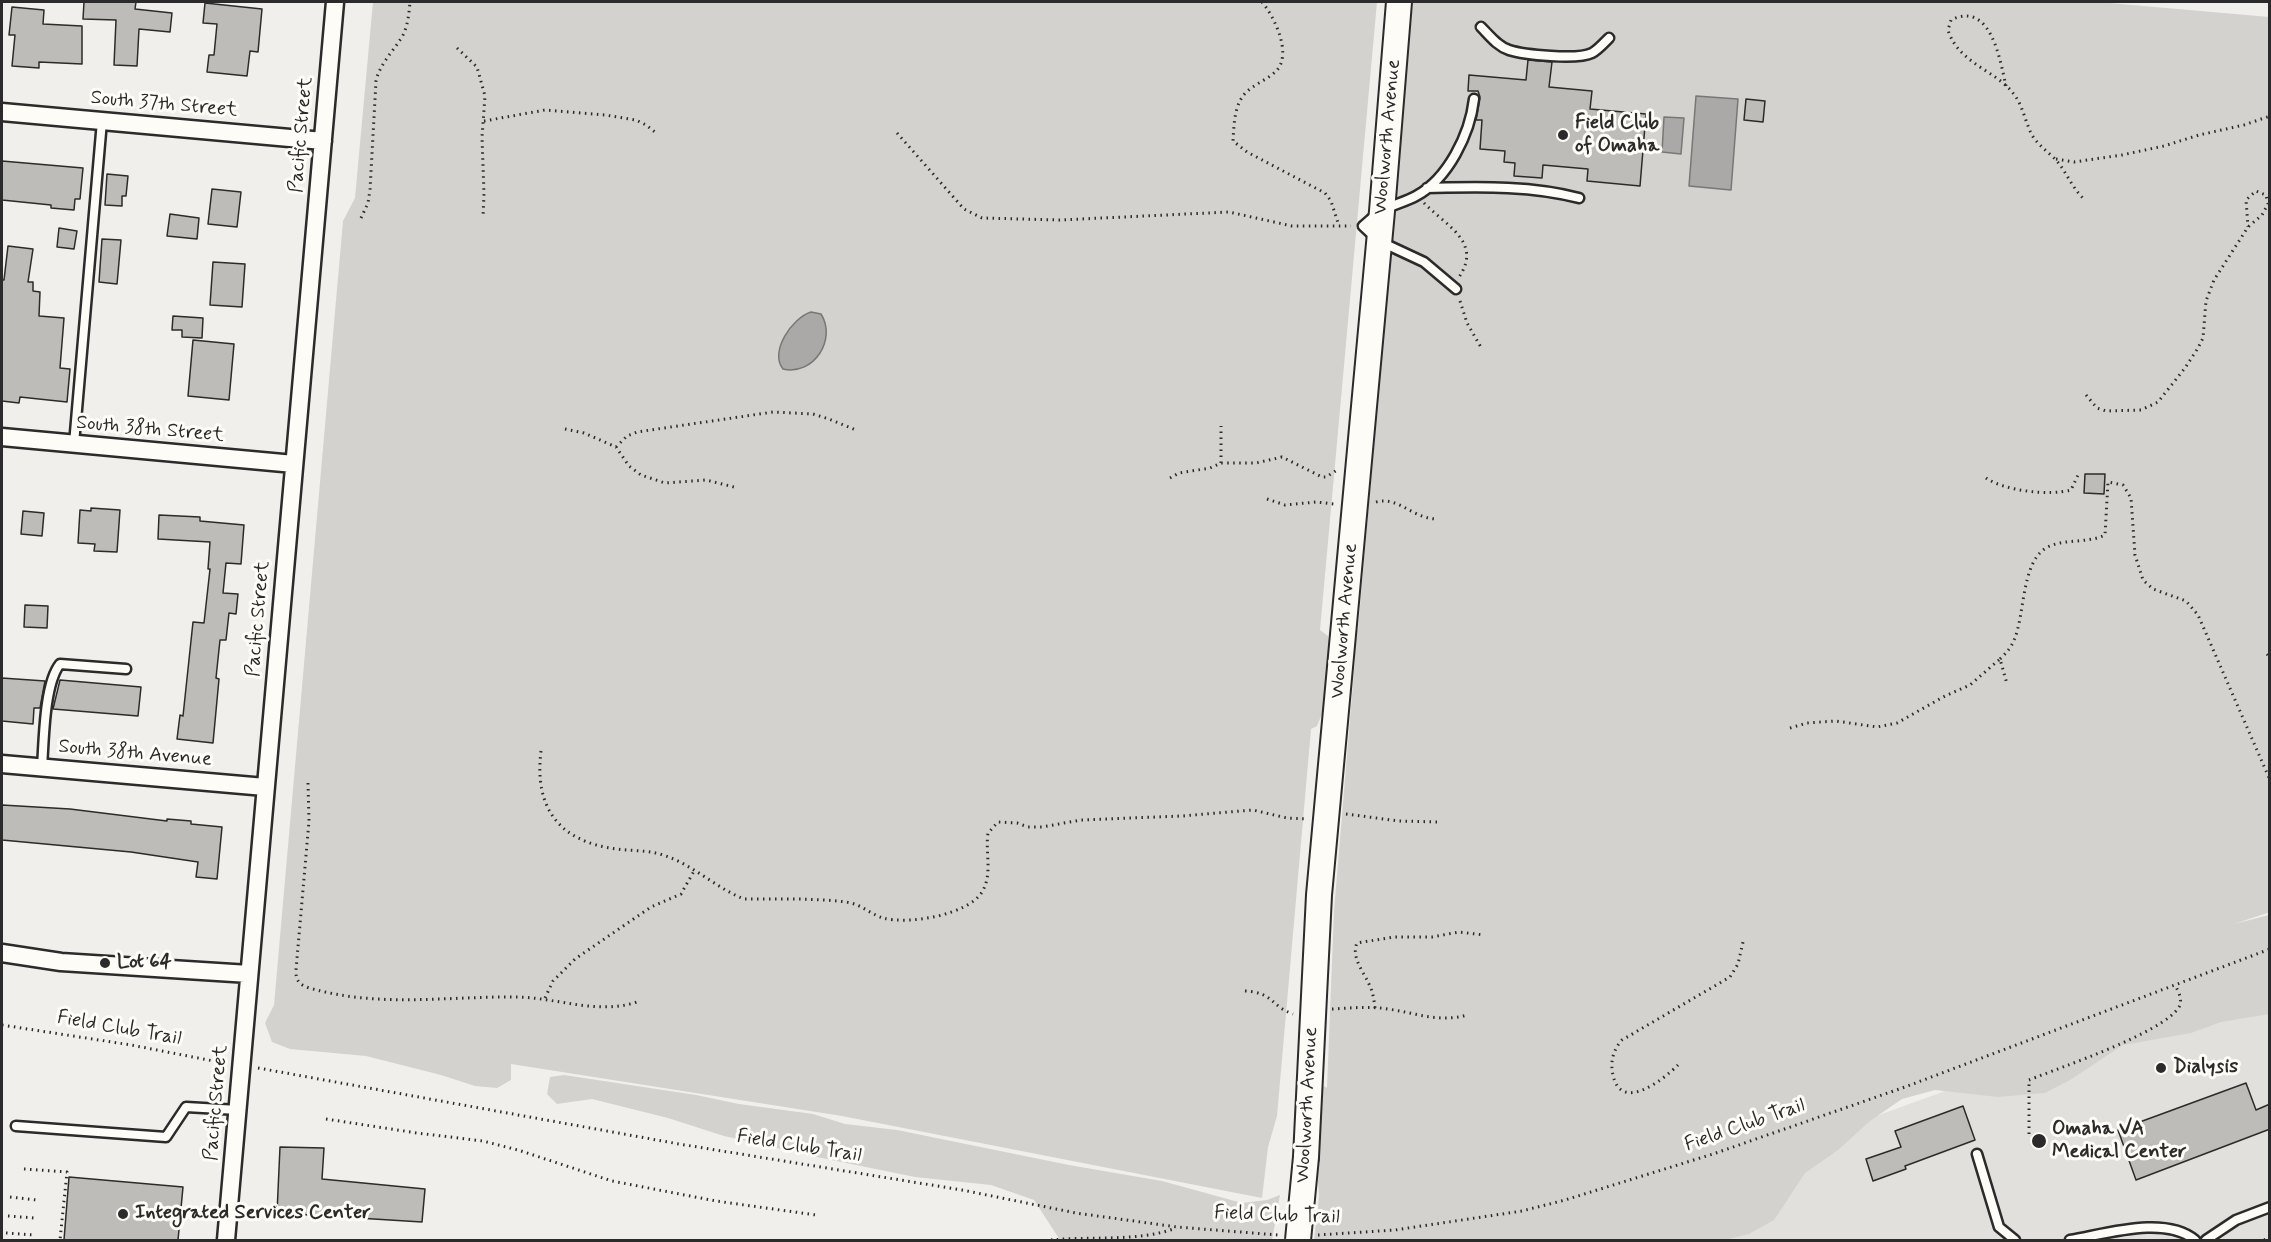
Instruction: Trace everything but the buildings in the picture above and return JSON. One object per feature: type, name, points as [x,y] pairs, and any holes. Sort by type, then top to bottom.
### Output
[{"type":"street","name":"Pacific Street","points":[[226,1240],[335,2]]},
{"type":"street","name":"Woolworth Avenue","points":[[1300,1237],[1306,1157],[1303,1013],[1319,895],[1318,817],[1371,233],[1382,211],[1399,2]]},
{"type":"street","name":"South 37th Street","points":[[2,112],[322,141]]},
{"type":"street","name":"South 38th Street","points":[[2,437],[294,464]]},
{"type":"street","name":"South 38th Avenue","points":[[2,764],[265,787]]},
{"type":"street","points":[[2,953],[61,962],[249,974]]},
{"type":"lane","points":[[1481,27],[1498,45],[1509,50],[1530,54],[1582,56],[1597,50],[1609,38]]},
{"type":"lane","points":[[1382,211],[1417,195],[1444,170],[1459,150],[1472,119],[1474,99]]},
{"type":"lane","points":[[74,444],[102,121]]},
{"type":"lane","points":[[1427,188],[1490,187],[1560,193],[1579,198]]},
{"type":"lane","points":[[1371,233],[1424,262],[1456,290]]},
{"type":"lane","points":[[42,767],[49,690],[54,672],[60,664],[126,669]]},
{"type":"lane","points":[[16,1126],[166,1137],[186,1107],[238,1110]]},
{"type":"lane","points":[[1977,1154],[1999,1227],[2011,1238]]},
{"type":"lane","points":[[2206,1240],[2236,1220],[2270,1207]]},
{"type":"lane","points":[[2070,1240],[2147,1227],[2162,1227],[2178,1231],[2195,1240]]},
{"type":"lane","points":[[1998,1240],[2011,1238]]},
{"type":"path","points":[[361,218],[368,203],[370,190],[378,71],[404,33],[408,22],[410,2]]},
{"type":"path","points":[[1262,2],[1270,11],[1279,30],[1281,62],[1277,70],[1244,94],[1238,106],[1233,141],[1247,152],[1325,193],[1331,201],[1339,226]]},
{"type":"path","points":[[2006,86],[1996,45],[1986,26],[1965,15],[1951,20],[1948,30],[1959,49],[1981,69],[2014,93],[2033,137],[2055,159],[2074,190],[2084,199]]},
{"type":"path","points":[[457,48],[477,68],[485,96],[482,137],[483,217]]},
{"type":"path","points":[[484,121],[532,111],[562,110],[636,120],[656,133]]},
{"type":"path","points":[[2055,159],[2074,162],[2122,155],[2244,125],[2270,116]]},
{"type":"path","points":[[897,133],[964,209],[982,218],[1060,220],[1229,212],[1292,226],[1339,226],[1371,233]]},
{"type":"path","points":[[2086,395],[2097,408],[2106,411],[2141,410],[2157,402],[2185,368],[2203,338],[2206,301],[2214,280],[2248,227],[2262,215],[2268,204],[2266,195],[2256,191],[2246,200],[2248,227]]},
{"type":"path","points":[[1417,195],[1458,232],[1463,241],[1467,260],[1456,290],[1467,323],[1482,349]]},
{"type":"path","points":[[616,447],[627,436],[637,432],[773,412],[813,414],[829,418],[856,430]]},
{"type":"path","points":[[1221,426],[1221,463]]},
{"type":"path","points":[[565,429],[584,433],[616,447],[629,466],[641,475],[665,483],[706,480],[734,487]]},
{"type":"path","points":[[1170,478],[1179,473],[1210,468],[1221,463],[1256,463],[1282,457],[1322,477],[1341,470]]},
{"type":"path","points":[[1986,478],[2003,487],[2057,492],[2071,490],[2079,473]]},
{"type":"path","points":[[1790,728],[1807,723],[1836,721],[1877,727],[1897,723],[1970,685],[2000,659],[2014,641],[2027,585],[2037,556],[2046,548],[2056,544],[2096,540],[2105,535],[2108,482],[2123,486],[2131,498],[2135,555],[2143,580],[2153,590],[2186,601],[2198,615],[2270,780]]},
{"type":"path","points":[[2000,659],[2007,684]]},
{"type":"path","points":[[541,751],[539,771],[548,811],[556,824],[576,838],[595,845],[661,854],[744,899],[848,902],[884,918],[912,919],[952,913],[980,895],[987,877],[988,833],[998,822],[1042,827],[1081,820],[1182,816],[1253,810],[1287,818],[1357,814],[1399,820],[1440,822]]},
{"type":"path","points":[[308,783],[309,821],[296,970],[296,977],[301,984],[332,994],[373,1000],[516,997],[545,998],[602,1007],[623,1006],[637,1002]]},
{"type":"path","points":[[545,998],[553,981],[575,959],[651,908],[681,894],[694,872]]},
{"type":"path","points":[[1375,1008],[1369,984],[1354,949],[1357,943],[1394,937],[1432,937],[1459,932],[1484,935]]},
{"type":"path","points":[[1678,1065],[1653,1086],[1631,1092],[1619,1089],[1615,1084],[1612,1070],[1615,1048],[1622,1040],[1730,977],[1738,964],[1743,942]]},
{"type":"path","name":"Field Club Trail","points":[[251,1067],[303,1074],[679,1144],[872,1174],[1076,1213],[1177,1227],[1300,1237],[1395,1230],[1522,1210],[1565,1200],[1713,1154],[1905,1087],[2270,949]]},
{"type":"path","points":[[2030,1134],[2029,1080],[2154,1029],[2179,1006],[2181,1000],[2175,985]]},
{"type":"path","points":[[1245,991],[1259,992],[1268,996],[1282,1010],[1303,1013],[1375,1008],[1440,1020],[1452,1020],[1467,1015]]},
{"type":"path","name":"Field Club Trail","points":[[2,1025],[131,1045],[230,1064]]},
{"type":"path","points":[[326,1119],[483,1141],[518,1149],[612,1181],[657,1191],[816,1215]]},
{"type":"path","points":[[24,1170],[67,1172],[60,1240]]},
{"type":"path","points":[[10,1197],[37,1200]]},
{"type":"path","points":[[8,1216],[35,1218]]},
{"type":"path","points":[[1051,1240],[1139,1239],[1160,1236],[1177,1227]]},
{"type":"path","points":[[6,1233],[34,1235]]},
{"type":"path","points":[[2264,1240],[2270,1239]]},
{"type":"shaded area","points":[[373,2],[1377,2],[1320,630],[1328,636],[1331,659],[1330,682],[1317,726],[1311,729],[1277,1116],[1268,1147],[1262,1198],[842,1116],[511,1064],[511,1080],[497,1088],[475,1086],[366,1056],[290,1049],[272,1042],[265,1023],[274,1005],[343,221],[355,198]]},
{"type":"shaded area","points":[[1413,2],[2098,2],[2269,17],[2270,912],[2234,924],[2269,915],[2269,1014],[2221,1022],[2191,1033],[2123,1045],[2070,1080],[2045,1093],[1998,1097],[1935,1090],[1902,1099],[1870,1121],[1838,1150],[1805,1173],[1774,1220],[1749,1234],[1724,1240],[1314,1240],[1319,1196],[1315,1140],[1320,1084],[1327,1088],[1334,911],[1355,659],[1352,644],[1358,629],[1406,76],[1401,69],[1405,32],[1411,22]]},
{"type":"shaded area","points":[[1696,96],[1738,99],[1731,190],[1689,186]]},
{"type":"shaded area","points":[[1664,117],[1684,118],[1681,154],[1662,152]]},
{"type":"shaded area","points":[[811,312],[821,314],[825,324],[826,334],[820,354],[804,367],[794,370],[783,369],[779,362],[779,354],[785,336],[797,321]]},
{"type":"shaded area","name":"Omaha VA Medical Center","points":[[2269,973],[2269,1240],[1497,1240],[1580,1224]]},
{"type":"shaded area","points":[[564,1075],[813,1114],[845,1124],[897,1130],[1069,1165],[1162,1181],[1242,1203],[1267,1200],[1280,1195],[1272,1240],[1060,1240],[1034,1200],[991,1185],[915,1177],[812,1156],[724,1136],[668,1118],[592,1099],[557,1104],[547,1094],[550,1077]]},
{"type":"place","name":"Field Club of Omaha","points":[[1563,135]]},
{"type":"place","name":"Lot 64","points":[[105,963]]},
{"type":"place","name":"Dialysis","points":[[2161,1068]]},
{"type":"place","name":"Omaha VA Medical Center","points":[[2039,1141]]},
{"type":"place","name":"Integrated Services Center","points":[[123,1214]]}]
